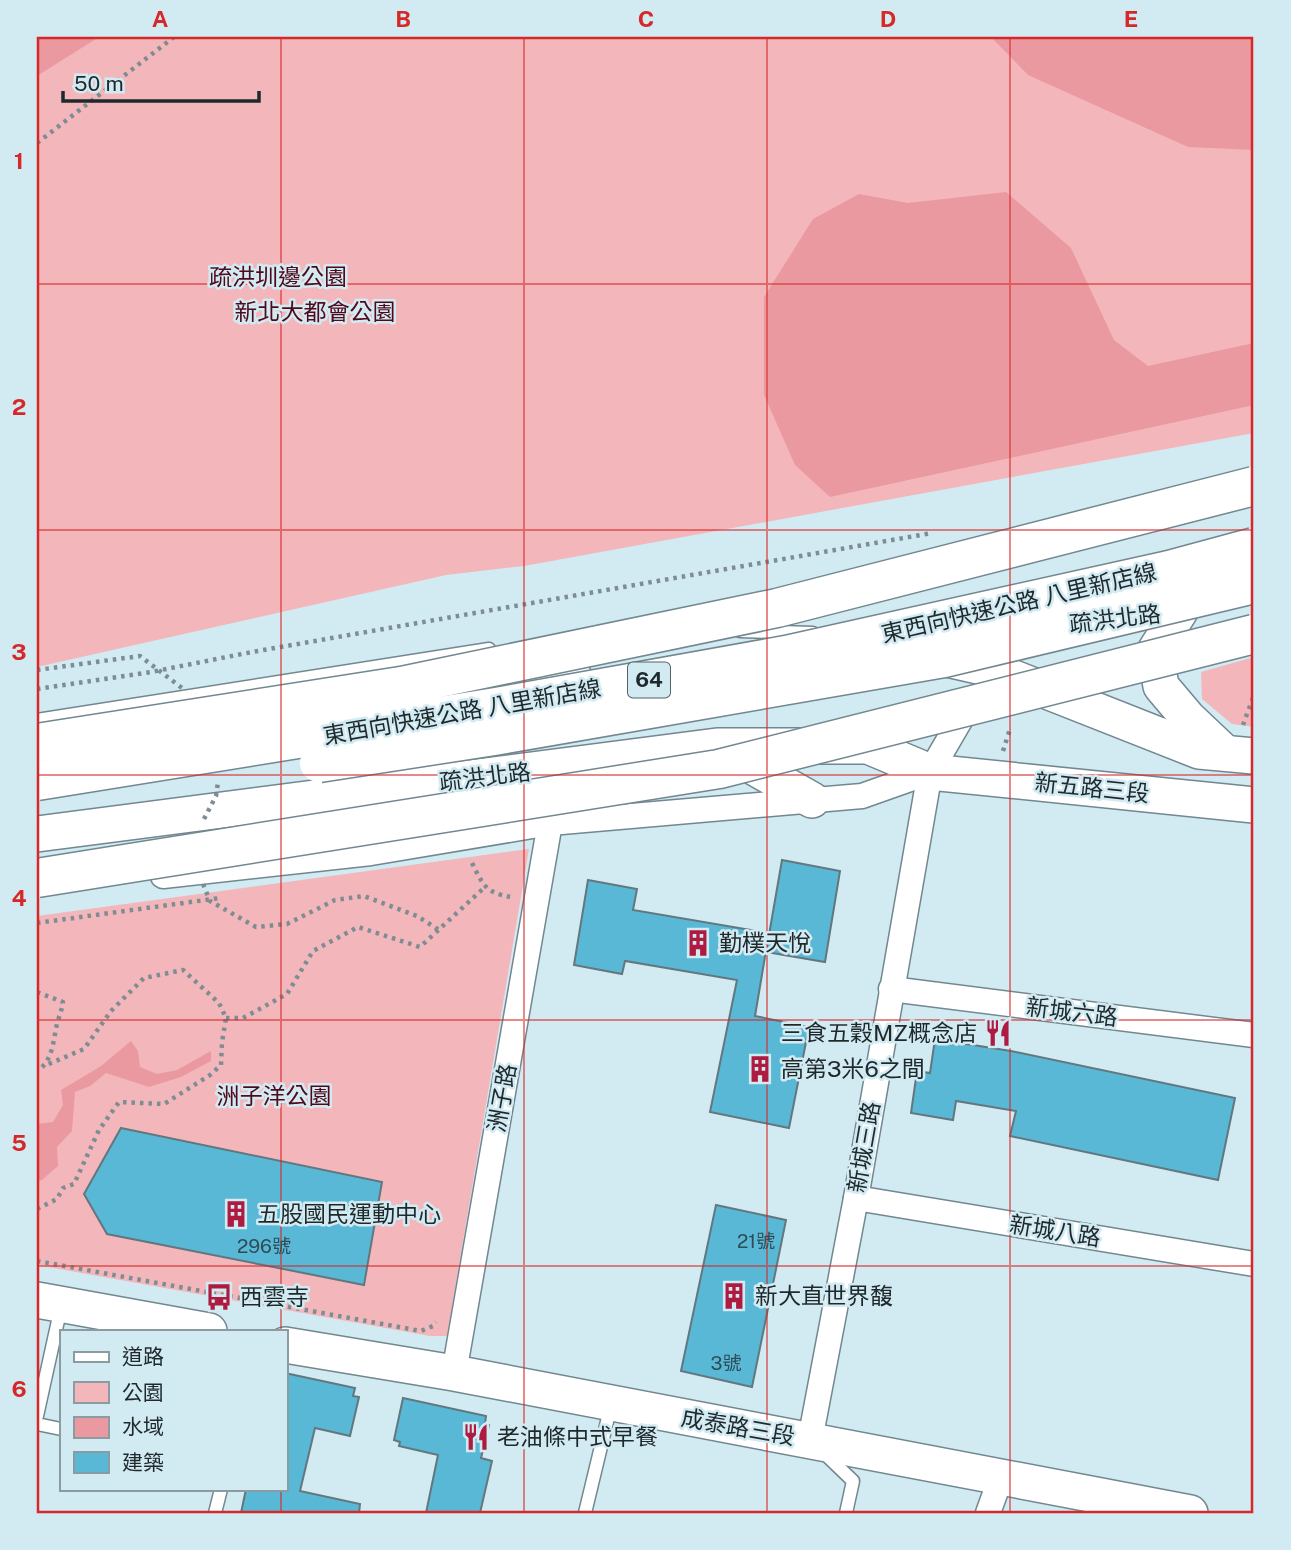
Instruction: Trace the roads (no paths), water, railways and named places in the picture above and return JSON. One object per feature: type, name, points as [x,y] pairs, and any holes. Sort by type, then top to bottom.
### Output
[{"type":"highway","points":[[37,743],[401,686],[777,608],[1254,486]]},
{"type":"highway","name":"東西向快速公路 八里新店線","points":[[37,781],[483,709],[786,655],[1169,570],[1254,547]]},
{"type":"highway","name":"東西向快速公路 八里新店線","points":[[37,807],[494,736],[944,658],[1254,584]]},
{"type":"highway","points":[[37,878],[719,769],[1254,634]]},
{"type":"street","name":"疏洪北路","points":[[37,834],[717,746],[868,746],[930,772],[991,669],[1037,628],[1254,599]]},
{"type":"street","points":[[1180,611],[1155,651],[1161,686],[1188,718],[1241,744]]},
{"type":"street","points":[[37,757],[841,634],[991,669],[1199,751],[1241,744]]},
{"type":"street","points":[[717,746],[812,800]]},
{"type":"street","points":[[37,890],[371,853],[550,823],[862,796],[930,772]]},
{"type":"street","name":"新五路三段","points":[[930,772],[1254,805]]},
{"type":"street","name":"新城三路","points":[[810,1440],[856,1198],[930,772]]},
{"type":"street","name":"洲子路","points":[[454,1373],[550,823]]},
{"type":"street","name":"新城六路","points":[[891,989],[1254,1035]]},
{"type":"street","name":"新城八路","points":[[856,1198],[1254,1264]]},
{"type":"street","points":[[49,1303],[203,1330]]},
{"type":"street","name":"成泰路三段","points":[[287,1345],[454,1373],[1190,1513]]},
{"type":"street","points":[[988,1513],[1001,1477]]},
{"type":"lane","points":[[593,632],[620,628],[841,634]]},
{"type":"lane","points":[[37,720],[498,648]]},
{"type":"lane","points":[[37,1416],[49,1303]]},
{"type":"lane","points":[[585,1513],[611,1405]]},
{"type":"lane","points":[[37,1424],[60,1429]]},
{"type":"lane","points":[[810,1440],[853,1481],[846,1513]]},
{"type":"lane","points":[[215,1513],[221,1490]]},
{"type":"water","points":[[37,37],[99,37],[37,76]]},
{"type":"water","points":[[991,37],[1254,37],[1254,150],[1188,147],[1028,75]]},
{"type":"water","points":[[1006,192],[1071,248],[1114,340],[1148,366],[1254,343],[1254,405],[830,497],[795,465],[764,395],[764,297],[813,219],[859,194],[908,203]]},
{"type":"water","points":[[131,1041],[138,1051],[140,1067],[157,1074],[177,1070],[211,1051],[211,1061],[181,1077],[149,1087],[106,1073],[90,1086],[75,1092],[72,1131],[57,1147],[58,1166],[37,1181],[37,1124],[53,1122],[63,1105],[61,1090],[101,1066]]},
{"type":"place","name":"勤樸天悅","points":[[698,943]]},
{"type":"place","name":"三食五穀MZ概念店","points":[[998,1033]]},
{"type":"place","name":"高第3米6之間","points":[[760,1069]]},
{"type":"place","name":"五股國民運動中心","points":[[236,1214]]},
{"type":"place","name":"新大直世界馥","points":[[734,1296]]},
{"type":"place","name":"西雲寺","points":[[219,1297]]},
{"type":"place","name":"老油條中式早餐","points":[[476,1437]]},
{"type":"park label","name":"疏洪圳邊公園","points":[[278,277]]},
{"type":"park label","name":"新北大都會公園","points":[[315,312]]},
{"type":"park label","name":"洲子洋公園","points":[[274,1096]]}]
